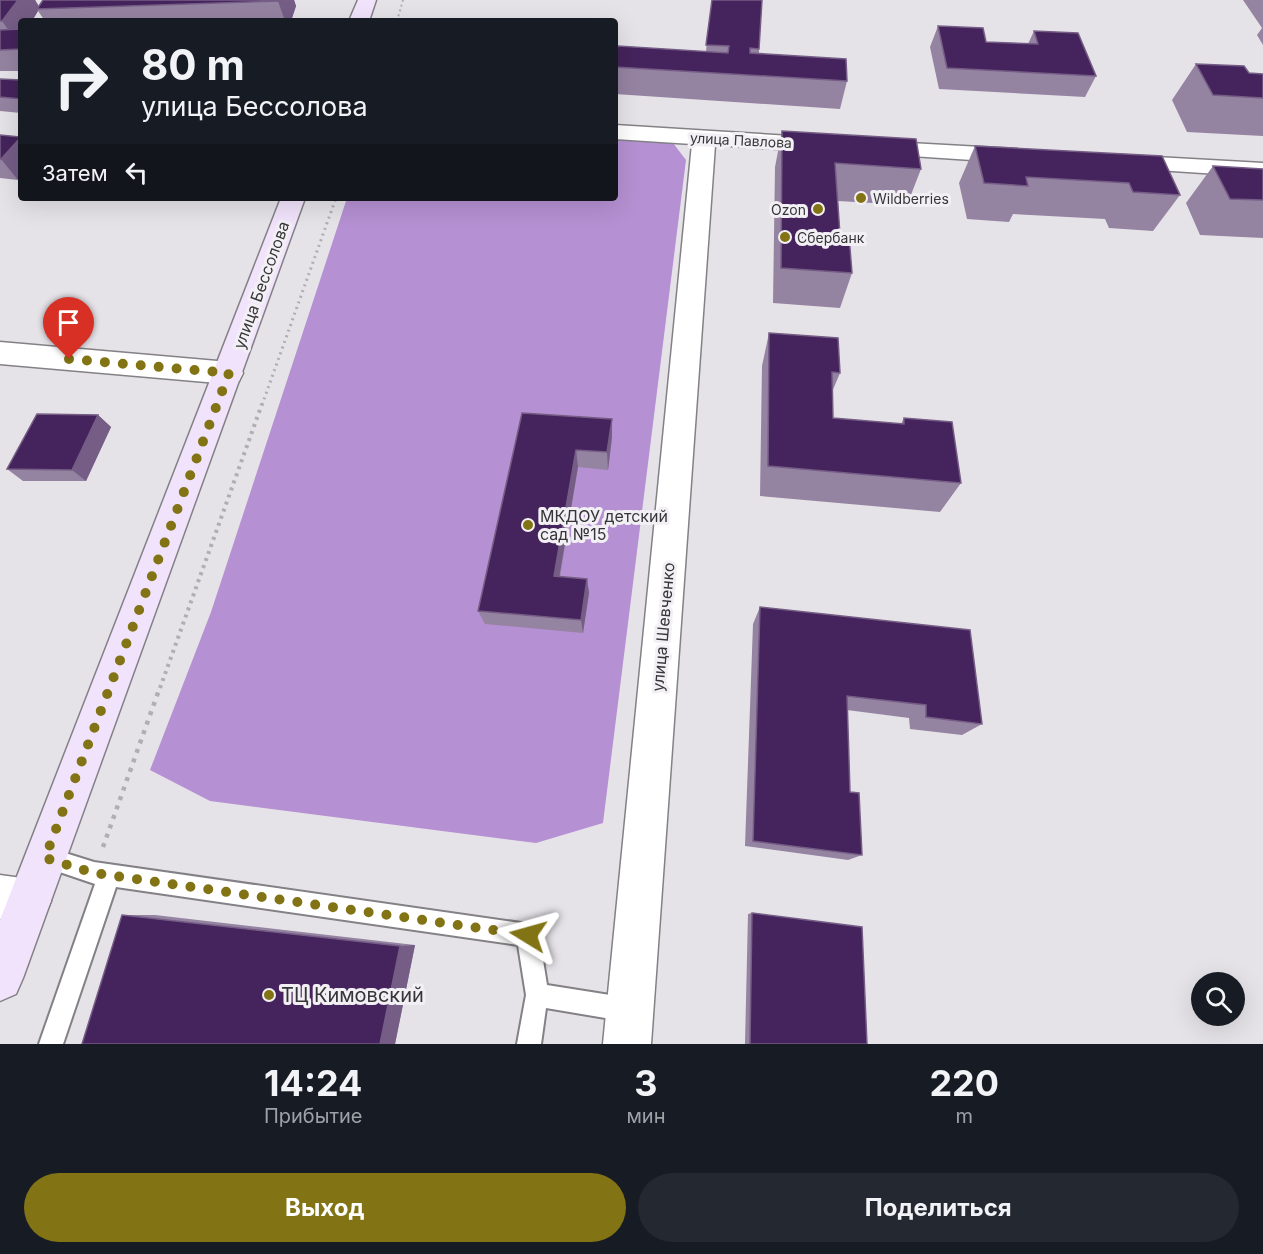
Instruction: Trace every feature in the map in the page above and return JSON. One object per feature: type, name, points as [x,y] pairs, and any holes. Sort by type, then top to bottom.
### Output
[{"type":"main road","points":[[360,18],[367,0]]},
{"type":"main road","name":"улица Бессолова","points":[[0,978],[14,899],[45,858],[292,201]]},
{"type":"street","name":"улица Павлова","points":[[618,132],[1040,157]]},
{"type":"street","name":"улица Шевченко","points":[[627,1044],[704,138]]},
{"type":"street","points":[[1099,160],[1263,170]]},
{"type":"street","points":[[0,353],[229,373]]},
{"type":"lane","points":[[45,858],[101,874],[528,935],[537,995],[529,1044]]},
{"type":"lane","points":[[51,1044],[101,874]]},
{"type":"lane","points":[[537,995],[630,1010]]},
{"type":"path","points":[[398,18],[403,0]]},
{"type":"path","points":[[101,874],[335,201]]},
{"type":"shaded area","points":[[618,139],[673,143],[686,160],[603,823],[536,843],[210,801],[150,770],[211,612],[346,201],[618,201]]},
{"type":"building","points":[[0,0],[18,0],[2,21],[0,21]]},
{"type":"building","points":[[43,0],[278,0],[278,1],[37,9]]},
{"type":"building","points":[[712,0],[762,0],[759,49],[750,48],[750,53],[846,59],[847,81],[618,67],[618,46],[728,53],[729,46],[706,45]]},
{"type":"building","points":[[938,26],[983,28],[986,42],[1038,44],[1034,31],[1078,33],[1096,76],[947,68]]},
{"type":"building","points":[[18,29],[18,49],[0,50],[0,30]]},
{"type":"building","points":[[1196,64],[1244,66],[1249,73],[1263,74],[1263,98],[1213,95]]},
{"type":"building","points":[[0,79],[18,80],[18,99],[0,97]]},
{"type":"building","points":[[782,131],[916,139],[921,169],[835,163],[840,235],[849,236],[852,273],[781,268]]},
{"type":"building","points":[[0,135],[18,137],[18,140],[0,159]]},
{"type":"building","points":[[975,146],[1162,156],[1180,195],[1133,192],[1129,183],[1026,177],[1028,186],[984,183]]},
{"type":"building","points":[[1213,166],[1263,169],[1263,200],[1230,199]]},
{"type":"building","points":[[769,333],[838,338],[840,373],[832,372],[833,418],[904,424],[904,418],[952,422],[961,483],[768,466]]},
{"type":"building","points":[[522,413],[612,419],[607,452],[576,450],[554,576],[587,579],[581,620],[478,611]]},
{"type":"building","points":[[37,414],[98,415],[72,470],[7,469]]},
{"type":"building","points":[[760,607],[970,630],[982,724],[926,717],[926,705],[847,696],[850,792],[859,793],[862,855],[753,841]]},
{"type":"building","points":[[752,913],[862,927],[867,1044],[750,1044]]},
{"type":"building","name":"ТЦ Кимовский","points":[[122,915],[400,946],[380,1044],[82,1044]]},
{"type":"place","name":"Wildberries","points":[[861,198]]},
{"type":"place","name":"Ozon","points":[[818,209]]},
{"type":"place","name":"Сбербанк","points":[[785,237]]},
{"type":"place","name":"МКДОУ детский сад №15","points":[[528,525]]},
{"type":"place","name":"ТЦ Кимовский","points":[[269,995]]},
{"type":"route","points":[[69,359],[229,373],[45,858],[94,873],[528,935]]}]
